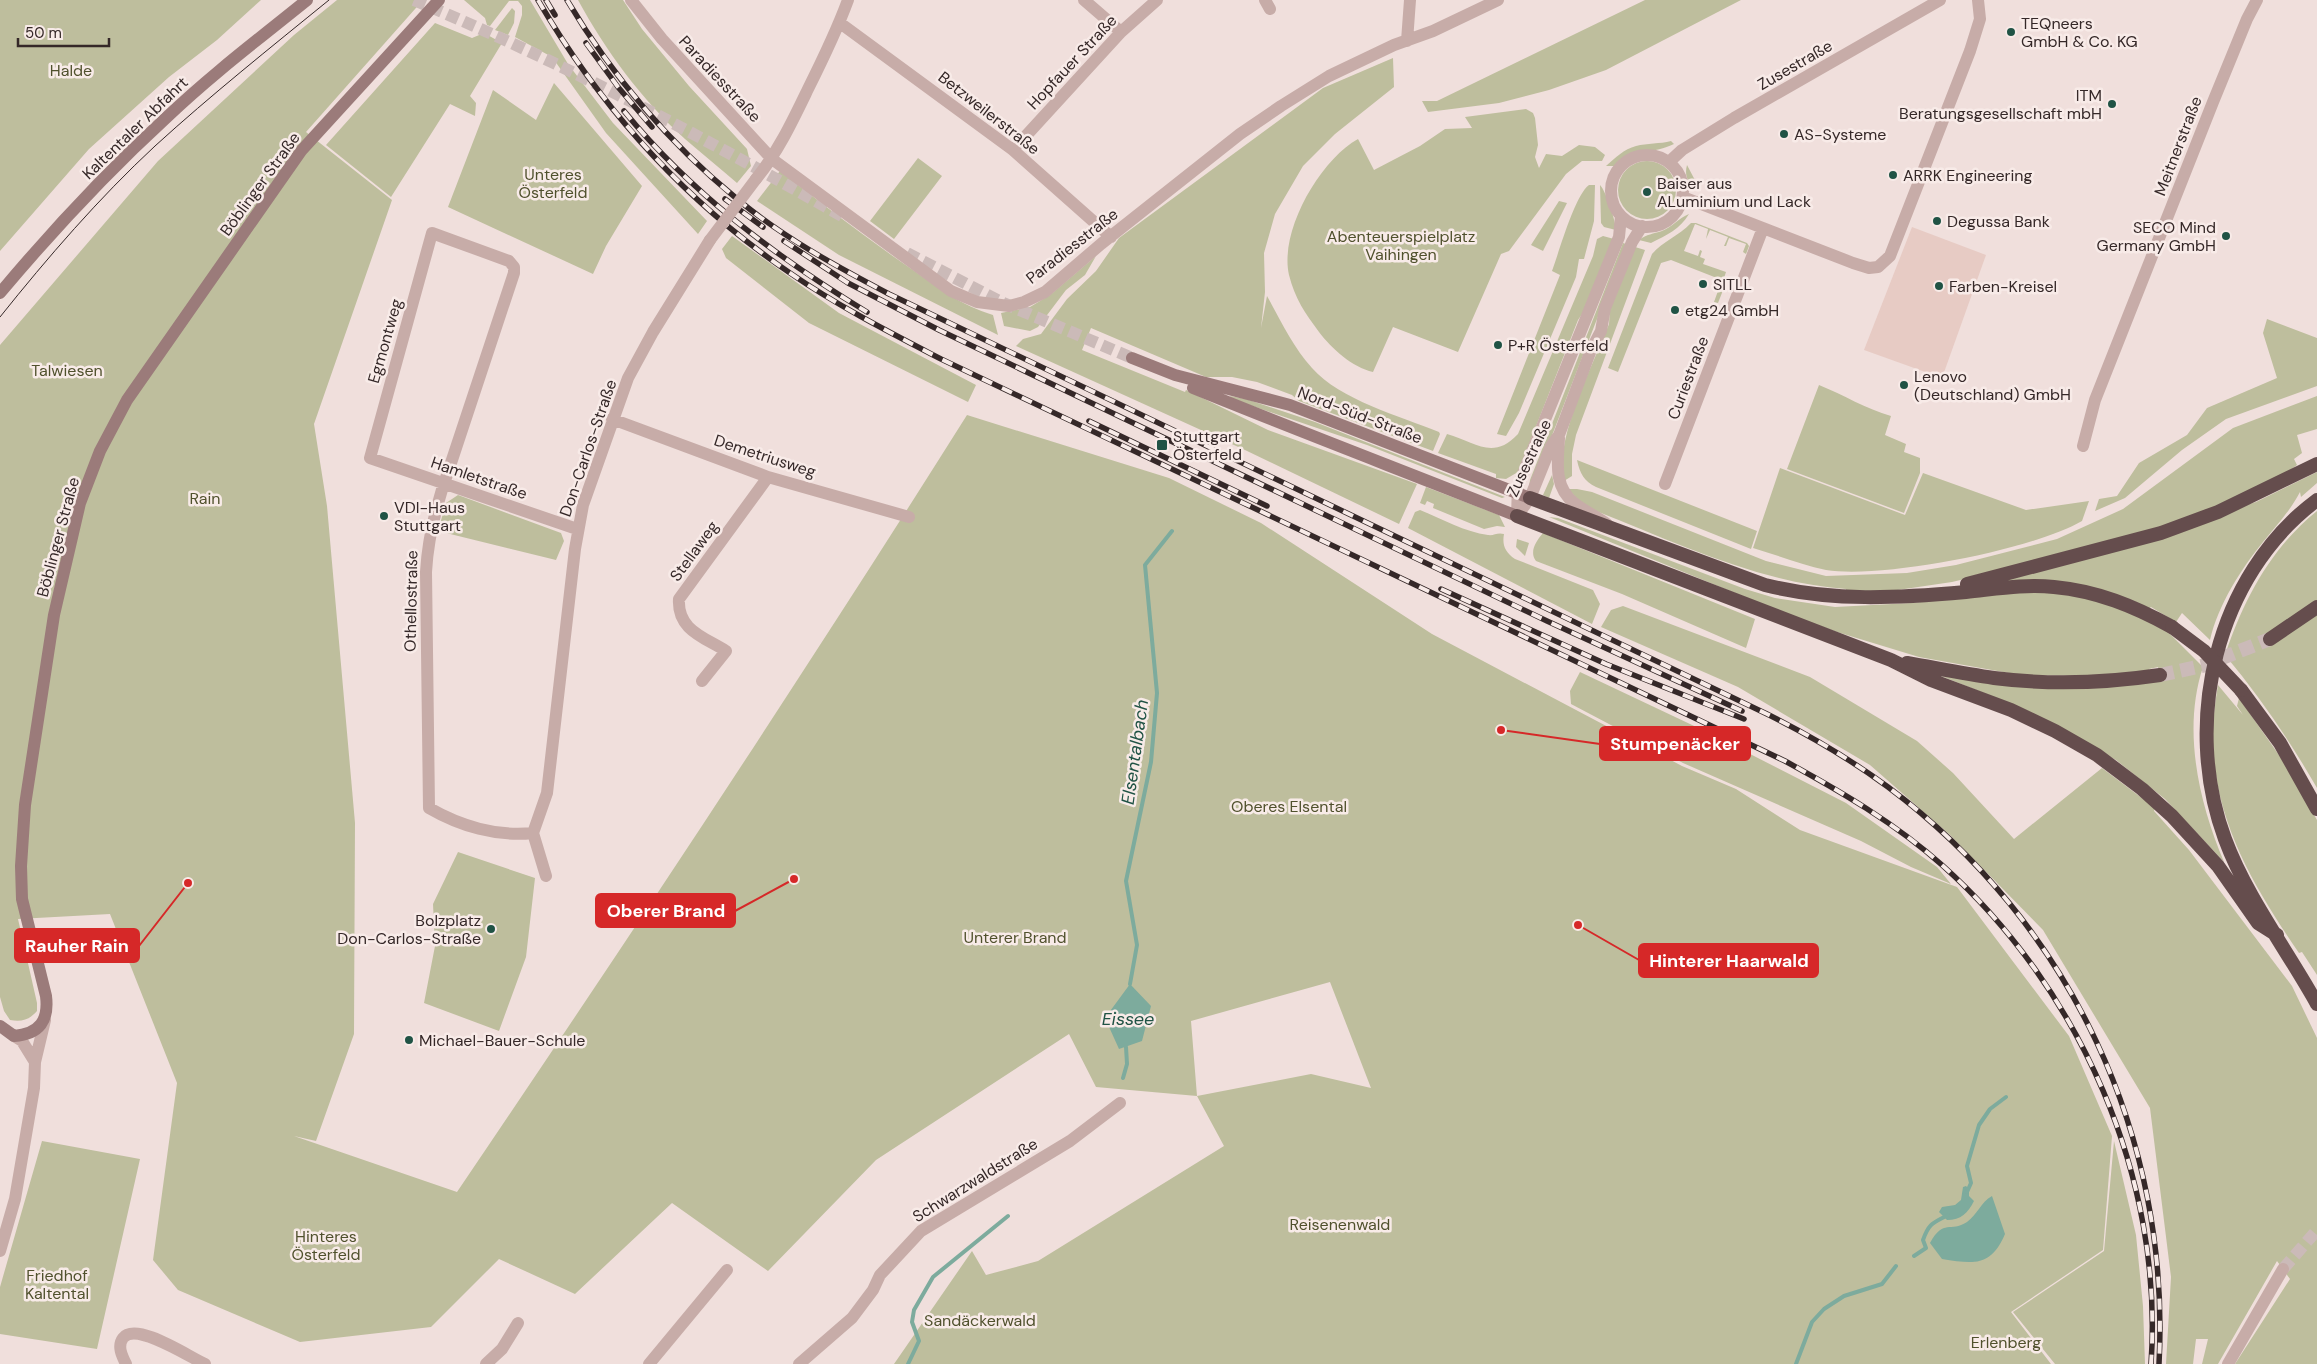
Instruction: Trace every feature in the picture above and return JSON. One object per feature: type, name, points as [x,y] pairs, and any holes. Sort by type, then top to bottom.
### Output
[{"type":"highway","points":[[1928,594],[2161,533],[2218,512],[2317,464]]},
{"type":"highway","points":[[1530,498],[1750,580],[1791,592],[1854,599],[2017,586],[2071,589],[2132,605],[2172,627],[2204,651],[2241,690],[2280,743],[2317,809]]},
{"type":"highway","points":[[2317,500],[2269,549],[2245,585],[2218,645],[2206,710],[2208,776],[2218,818],[2230,852],[2243,879],[2317,1004]]},
{"type":"highway","points":[[1517,516],[1892,660],[1931,680],[2011,710],[2055,731],[2098,755],[2142,789],[2172,816],[2218,866],[2258,923],[2277,935]]},
{"type":"highway","points":[[2270,639],[2317,607]]},
{"type":"highway","points":[[1892,660],[1971,674],[2023,680],[2091,681],[2160,675]]},
{"type":"main road","name":"Kaltentaler Abfahrt","points":[[0,293],[43,244],[140,142],[183,103],[307,0]]},
{"type":"main road","name":"Böblinger Straße","points":[[44,1020],[48,1010],[46,996],[22,900],[21,866],[25,805],[54,614],[80,503],[100,451],[128,400],[301,151],[438,0]]},
{"type":"main road","name":"Nord-Süd-Straße","points":[[1132,358],[1175,375],[1290,405],[1530,498]]},
{"type":"main road","name":"Nord-Süd-Straße","points":[[1175,375],[1189,386],[1263,418],[1385,463],[1517,516]]},
{"type":"main road","points":[[0,1026],[14,1036],[27,1034],[36,1029],[44,1020]]},
{"type":"street","name":"Paradiesstraße","points":[[631,0],[662,39],[772,159],[951,291],[977,302],[1009,306],[1024,302],[1045,292],[1240,134],[1281,106],[1329,76],[1433,31],[1498,0]]},
{"type":"street","name":"Don-Carlos-Straße","points":[[533,833],[547,793],[577,529],[612,419],[628,378],[653,332],[710,240],[772,159],[840,23],[848,0]]},
{"type":"street","points":[[1084,0],[1121,32]]},
{"type":"street","name":"Hopfauer Straße","points":[[1013,150],[1121,32],[1157,0]]},
{"type":"street","points":[[1407,41],[1410,0]]},
{"type":"street","name":"Zusestraße","points":[[1517,516],[1516,492],[1619,237],[1621,216],[1615,207],[1612,187],[1613,179],[1620,168],[1638,156],[1659,157],[1668,162],[1682,150],[1727,122],[1940,0]]},
{"type":"street","points":[[1683,197],[1869,268],[1878,267],[1890,256],[1970,51],[1980,20],[1978,0]]},
{"type":"street","name":"Meitnerstraße","points":[[2083,446],[2095,400],[2213,102],[2247,19],[2258,0]]},
{"type":"street","name":"Betzweilerstraße","points":[[840,23],[1013,150],[1111,237]]},
{"type":"street","points":[[1621,216],[1631,223],[1653,226],[1673,216],[1683,197],[1680,178],[1668,162]]},
{"type":"street","name":"Zusestraße","points":[[1517,516],[1530,498],[1551,446],[1559,434],[1601,332],[1605,308],[1632,242],[1642,226]]},
{"type":"street","name":"Curiestraße","points":[[1665,484],[1763,228]]},
{"type":"street","name":"Egmontweg","points":[[370,458],[432,233]]},
{"type":"street","name":"Othellostraße","points":[[432,233],[509,261],[514,266],[514,273],[437,504],[428,546],[426,572],[429,808],[444,817],[495,833],[533,833]]},
{"type":"street","name":"Demetriusweg","points":[[612,419],[768,476],[909,517]]},
{"type":"street","points":[[1559,434],[1557,472],[1565,494],[1574,503],[1592,513],[1609,526]]},
{"type":"street","name":"Hamletstraße","points":[[370,458],[577,529]]},
{"type":"street","name":"Stellaweg","points":[[702,681],[726,651],[686,626],[678,610],[679,599],[768,476]]},
{"type":"street","points":[[533,833],[546,876]]},
{"type":"street","points":[[0,1251],[16,1190],[34,1088],[35,1062],[44,1020]]},
{"type":"street","points":[[14,1036],[22,1041],[35,1062]]},
{"type":"street","name":"Schwarzwaldstraße","points":[[799,1364],[852,1318],[873,1290],[880,1275],[921,1231],[1070,1141],[1120,1103]]},
{"type":"street","points":[[2228,1364],[2283,1269]]},
{"type":"street","points":[[649,1364],[727,1270]]},
{"type":"street","points":[[486,1364],[502,1349],[518,1323]]},
{"type":"street","points":[[123,1359],[122,1340],[126,1335],[140,1332],[205,1364]]},
{"type":"green space","name":"Halde","points":[[0,0],[261,0],[217,40],[169,77],[89,149],[0,251]]},
{"type":"green space","points":[[337,0],[423,0],[306,132],[392,200],[314,424],[327,506],[355,823],[354,1034],[316,1141],[294,1136],[457,1192],[715,805],[967,415],[1169,478],[1261,523],[1432,634],[1682,766],[1736,789],[1800,830],[1957,887],[2069,1036],[2112,1136],[2103,1250],[2011,1312],[2051,1364],[894,1364],[972,1251],[986,1275],[1038,1261],[1224,1146],[1197,1096],[1096,1087],[1069,1034],[876,1160],[768,1271],[672,1203],[575,1294],[499,1259],[431,1327],[300,1342],[178,1290],[153,1260],[177,1083],[110,914],[18,919],[37,1003],[37,1011],[25,1020],[10,1020],[4,1011],[0,997],[0,345],[158,161],[294,35]],"holes":[[[1330,982],[1371,1088],[1311,1074],[1197,1096],[1191,1021]]]},
{"type":"green space","points":[[464,0],[530,0],[568,64],[613,123],[707,221],[698,234],[606,133],[552,57],[515,37],[522,15],[522,6],[518,1],[509,1],[490,26],[487,25],[485,18]]},
{"type":"green space","points":[[578,0],[623,0],[642,29],[689,86],[747,149],[751,166],[737,183],[669,124],[639,91],[612,56]]},
{"type":"green space","points":[[1645,0],[1741,0],[1606,70],[1549,90],[1499,103],[1428,112],[1422,101],[1437,101]]},
{"type":"green space","points":[[512,8],[515,11],[514,23],[508,35],[495,30]]},
{"type":"green space","points":[[435,23],[472,38],[484,33],[502,43],[470,96],[476,103],[475,116],[450,104],[391,197],[326,145]]},
{"type":"green space","points":[[1393,58],[1394,87],[1335,134],[1303,166],[1275,214],[1264,253],[1265,292],[1261,328],[1267,296],[1288,334],[1312,368],[1338,389],[1354,398],[1439,432],[1440,434],[1433,451],[1299,401],[1292,395],[1257,382],[1232,377],[1206,377],[1091,328],[1082,350],[1185,392],[1186,390],[1268,430],[1417,484],[1399,524],[1245,450],[1016,346],[1023,339],[1041,334],[1067,299],[1096,271],[1119,238],[1323,88]]},
{"type":"green space","name":"Unteres Österfeld","points":[[554,83],[642,186],[606,246],[593,274],[448,207],[493,90],[536,120]]},
{"type":"green space","name":"Abenteuerspielplatz Vaihingen","points":[[1526,109],[1533,113],[1535,118],[1538,145],[1535,157],[1539,168],[1546,154],[1562,156],[1579,145],[1595,147],[1605,155],[1602,161],[1582,161],[1566,174],[1509,251],[1501,254],[1458,352],[1393,327],[1373,372],[1350,362],[1330,345],[1309,318],[1297,299],[1289,275],[1290,238],[1296,218],[1317,180],[1344,149],[1358,139],[1374,170],[1420,146],[1445,129],[1472,128],[1465,117]]},
{"type":"green space","points":[[1671,141],[1674,144],[1658,150],[1636,154],[1621,160],[1614,166],[1606,166],[1632,147]]},
{"type":"green space","points":[[918,158],[942,176],[894,239],[870,221]]},
{"type":"green space","points":[[1647,161],[1658,163],[1671,174],[1676,190],[1674,201],[1663,214],[1647,219],[1636,217],[1623,206],[1618,190],[1620,179],[1631,166]]},
{"type":"green space","points":[[1687,165],[1697,184],[1698,191],[1688,180],[1686,173]]},
{"type":"green space","points":[[780,171],[862,234],[932,284],[951,296],[993,315],[998,335],[839,255],[757,201]]},
{"type":"green space","points":[[1589,185],[1595,185],[1594,221],[1584,259],[1579,259],[1576,277],[1519,413],[1506,436],[1497,434],[1560,275],[1552,271],[1568,225],[1578,200]]},
{"type":"green space","points":[[1600,185],[1610,207],[1616,230],[1604,227],[1601,223]]},
{"type":"green space","points":[[1559,201],[1567,203],[1543,251],[1531,245]]},
{"type":"green space","points":[[1689,214],[1677,228],[1651,243],[1639,240],[1647,235],[1666,229]]},
{"type":"green space","points":[[1691,223],[1696,223],[1747,243],[1749,246],[1746,254],[1743,252],[1746,244],[1729,238],[1726,246],[1724,246],[1728,237],[1710,230],[1706,239],[1708,229],[1695,224],[1684,251],[1698,256],[1700,250],[1702,251],[1700,257],[1705,259],[1703,264],[1726,272],[1724,278],[1727,280],[1718,303],[1714,302],[1722,280],[1671,260],[1661,263],[1618,372],[1608,368],[1652,254]]},
{"type":"green space","points":[[732,236],[839,313],[976,385],[968,402],[809,323],[726,258],[722,249]]},
{"type":"green space","points":[[1603,236],[1614,239],[1590,302],[1578,320],[1518,472],[1506,479],[1496,478],[1496,474],[1438,453],[1447,434],[1475,445],[1492,448],[1500,447],[1518,434],[1593,256],[1597,239]]},
{"type":"green space","points":[[1623,243],[1626,244],[1534,482],[1529,487],[1530,480]]},
{"type":"green space","points":[[1635,247],[1645,250],[1576,435],[1572,454],[1572,476],[1564,481],[1562,464],[1569,424],[1609,324],[1610,308]]},
{"type":"green space","points":[[1096,256],[1085,275],[1066,290],[1038,327],[1030,331],[1004,326],[1001,313],[1030,307],[1050,295]]},
{"type":"green space","points":[[2267,319],[2317,338],[2317,386],[2226,419],[2182,450],[2125,498],[2095,511],[2099,499],[2117,496],[2139,463],[2187,435],[2207,408],[2277,378],[2263,333]]},
{"type":"green space","points":[[1819,385],[1873,410],[1891,416],[1885,435],[1906,444],[1904,452],[1920,458],[1920,473],[1904,513],[1787,469]]},
{"type":"green space","points":[[1230,396],[1246,399],[1315,422],[1505,497],[1502,498],[1367,445],[1232,399]]},
{"type":"green space","points":[[2317,396],[2317,429],[2297,435],[2302,453],[2294,459],[2297,465],[2281,477],[2188,519],[2023,565],[1952,582],[1891,591],[1846,592],[1846,589],[1782,579],[1750,570],[1719,560],[1596,511],[1580,502],[1568,489],[1592,492],[1766,561],[1826,576],[1907,573],[1956,565],[2057,539],[2123,509],[2233,428]]},
{"type":"green space","points":[[1577,460],[1757,531],[1751,549],[1596,487],[1583,476]]},
{"type":"green space","points":[[1780,468],[1905,515],[1923,473],[2026,510],[2089,501],[2082,521],[2059,532],[1994,552],[1957,560],[1883,570],[1851,572],[1826,570],[1753,548]]},
{"type":"green space","points":[[2317,472],[2317,483],[2301,497],[2300,492],[2288,512],[2255,553],[2231,588],[2224,601],[2210,640],[2182,613],[2176,622],[2151,607],[2149,609],[2005,583],[2005,579],[2256,502]]},
{"type":"green space","points":[[1552,475],[1554,484],[1549,498],[1543,495]]},
{"type":"green space","points":[[1426,487],[1499,515],[1505,527],[1497,526],[1484,529],[1433,508],[1434,504],[1427,501],[1425,505],[1420,503]]},
{"type":"green space","points":[[458,495],[561,533],[564,541],[556,560],[438,531],[446,503]]},
{"type":"green space","points":[[1420,510],[1471,531],[1488,535],[1504,534],[1503,542],[1505,548],[1515,559],[1593,590],[1600,604],[1592,624],[1408,528],[1415,512]]},
{"type":"green space","points":[[2317,511],[2317,788],[2274,720],[2225,655],[2232,634],[2260,576],[2285,542]]},
{"type":"green space","points":[[1549,517],[1558,518],[1745,589],[1775,598],[1835,607],[1911,603],[2025,591],[2081,595],[2118,606],[2168,632],[2203,667],[2197,691],[2194,716],[2196,766],[2207,816],[2224,862],[2165,799],[2116,760],[1999,699],[1941,676],[2161,679],[2158,667],[2149,669],[2149,672],[2102,676],[2020,675],[1919,657],[1837,632],[1779,611]]},
{"type":"green space","points":[[1543,533],[1755,619],[1746,648],[1622,594],[1536,561],[1533,550]]},
{"type":"green space","points":[[1517,539],[1529,543],[1525,556],[1516,547]]},
{"type":"green space","points":[[1623,606],[1810,677],[1917,741],[1953,773],[2014,839],[2102,768],[2155,808],[2154,811],[2189,850],[2292,986],[2317,1038],[2317,1364],[2235,1364],[2290,1279],[2277,1261],[2218,1364],[2202,1364],[2208,1339],[2196,1339],[2193,1364],[2166,1364],[2171,1277],[2150,1108],[2043,930],[1950,835],[1870,765],[1738,687],[1601,627],[1611,610]]},
{"type":"green space","points":[[1580,672],[1709,733],[1846,803],[1937,867],[1951,884],[1911,867],[1861,841],[1683,763],[1571,704],[1570,691]]},
{"type":"green space","points":[[2218,685],[2243,715],[2237,706],[2239,698],[2281,758],[2317,820],[2317,975],[2302,952],[2299,953],[2268,905],[2241,855],[2230,829],[2216,774],[2213,745],[2213,722]]},
{"type":"green space","points":[[458,852],[535,878],[526,957],[499,1031],[424,1003],[435,946],[433,904]]},
{"type":"green space","name":"Friedhof Kaltental","points":[[42,1141],[140,1159],[97,1349],[0,1334],[0,1287]]},
{"type":"green space","points":[[2114,1141],[2136,1235],[2143,1306],[2145,1364],[2055,1364],[2013,1312],[2104,1251]]},
{"type":"shaded area","points":[[1912,227],[1986,255],[1942,378],[1864,350]]},
{"type":"water","name":"Eissee","points":[[1130,984],[1151,1006],[1142,1041],[1119,1049],[1105,1018]]},
{"type":"water","points":[[1966,1186],[1969,1189],[1969,1196],[1974,1201],[1972,1205],[1960,1217],[1947,1220],[1939,1212],[1942,1207],[1955,1205],[1961,1200],[1963,1187]]},
{"type":"water","points":[[1992,1196],[2005,1234],[1994,1253],[1980,1261],[1972,1262],[1942,1259],[1930,1243],[1935,1235],[1943,1228],[1967,1222]]},
{"type":"waterway","name":"Elsentalbach","points":[[1130,984],[1137,945],[1126,881],[1151,762],[1157,693],[1145,565],[1172,531]]},
{"type":"waterway","name":"Elsentalbach","points":[[1123,1078],[1127,1064],[1126,1047]]},
{"type":"waterway","points":[[1967,1192],[1971,1183],[1967,1166],[1979,1125],[1990,1109],[2006,1097]]},
{"type":"waterway","points":[[1914,1256],[1926,1248],[1923,1240],[1927,1230],[1935,1222],[1948,1215]]},
{"type":"waterway","name":"Elsentalbach","points":[[908,1364],[919,1341],[912,1322],[914,1310],[933,1277],[1008,1216]]},
{"type":"waterway","points":[[1796,1364],[1812,1322],[1824,1309],[1844,1296],[1882,1284],[1896,1266]]},
{"type":"tunnel","points":[[414,0],[578,75],[685,129],[842,216]]},
{"type":"tunnel","points":[[907,253],[1001,302],[1132,358]]},
{"type":"tunnel","points":[[2160,675],[2202,666],[2270,639]]},
{"type":"tunnel","points":[[2283,1269],[2317,1230]]},
{"type":"tram line","points":[[0,317],[74,228],[134,166],[198,108],[329,0]]},
{"type":"railway","points":[[538,0],[589,78],[618,115],[681,184],[752,245],[827,297],[941,359],[1785,761],[1866,808],[1905,835],[1942,865],[1991,914],[2035,969],[2072,1028],[2103,1091],[2127,1157],[2143,1225],[2151,1294],[2151,1364]]},
{"type":"railway","points":[[546,0],[555,15]]},
{"type":"railway","points":[[567,0],[622,81],[665,131],[711,177],[736,198],[772,226],[810,250],[889,294],[1767,714],[1829,748],[1888,787],[1952,842],[2009,903],[2057,969],[2096,1041],[2127,1118],[2147,1197],[2158,1280],[2159,1364]]},
{"type":"railway","points":[[586,43],[618,87],[652,127]]},
{"type":"railway","points":[[624,111],[677,169],[736,222],[800,269],[867,312]]},
{"type":"railway","points":[[725,199],[763,227]]},
{"type":"railway","points":[[784,241],[848,283],[939,330],[1547,621],[1742,711]]},
{"type":"railway","points":[[1089,421],[1267,506]]},
{"type":"railway","points":[[1441,589],[1606,664],[1744,719]]},
{"type":"place","name":"TEQneers GmbH & Co. KG","points":[[2011,32]]},
{"type":"place","name":"ITM Beratungsgesellschaft mbH","points":[[2112,104]]},
{"type":"place","name":"AS-Systeme","points":[[1784,134]]},
{"type":"place","name":"ARRK Engineering","points":[[1893,175]]},
{"type":"place","name":"Baiser aus ALuminium und Lack","points":[[1647,192]]},
{"type":"place","name":"Degussa Bank","points":[[1937,221]]},
{"type":"place","name":"SECO Mind Germany GmbH","points":[[2226,236]]},
{"type":"place","name":"SITLL","points":[[1703,284]]},
{"type":"place","name":"Farben-Kreisel","points":[[1939,286]]},
{"type":"place","name":"etg24 GmbH","points":[[1675,310]]},
{"type":"place","name":"P+R Österfeld","points":[[1498,345]]},
{"type":"place","name":"Lenovo (Deutschland) GmbH","points":[[1904,385]]},
{"type":"place","name":"Stuttgart Österfeld","points":[[1162,445]]},
{"type":"place","name":"VDI-Haus Stuttgart","points":[[384,516]]},
{"type":"place","name":"Stumpenäcker","points":[[1501,730]]},
{"type":"place","name":"Oberer Brand","points":[[794,879]]},
{"type":"place","name":"Rauher Rain","points":[[188,883]]},
{"type":"place","name":"Hinterer Haarwald","points":[[1578,925]]},
{"type":"place","name":"Bolzplatz Don-Carlos-Straße","points":[[491,929]]},
{"type":"place","name":"Michael-Bauer-Schule","points":[[409,1040]]},
{"type":"park label","name":"Talwiesen","points":[[67,370]]},
{"type":"park label","name":"Rain","points":[[205,498]]},
{"type":"park label","name":"Oberes Elsental","points":[[1289,806]]},
{"type":"park label","name":"Unterer Brand","points":[[1015,937]]},
{"type":"park label","name":"Reisenenwald","points":[[1340,1224]]},
{"type":"park label","name":"Hinteres Österfeld","points":[[326,1245]]},
{"type":"park label","name":"Sandäckerwald","points":[[980,1320]]},
{"type":"park label","name":"Erlenberg","points":[[2006,1342]]}]
